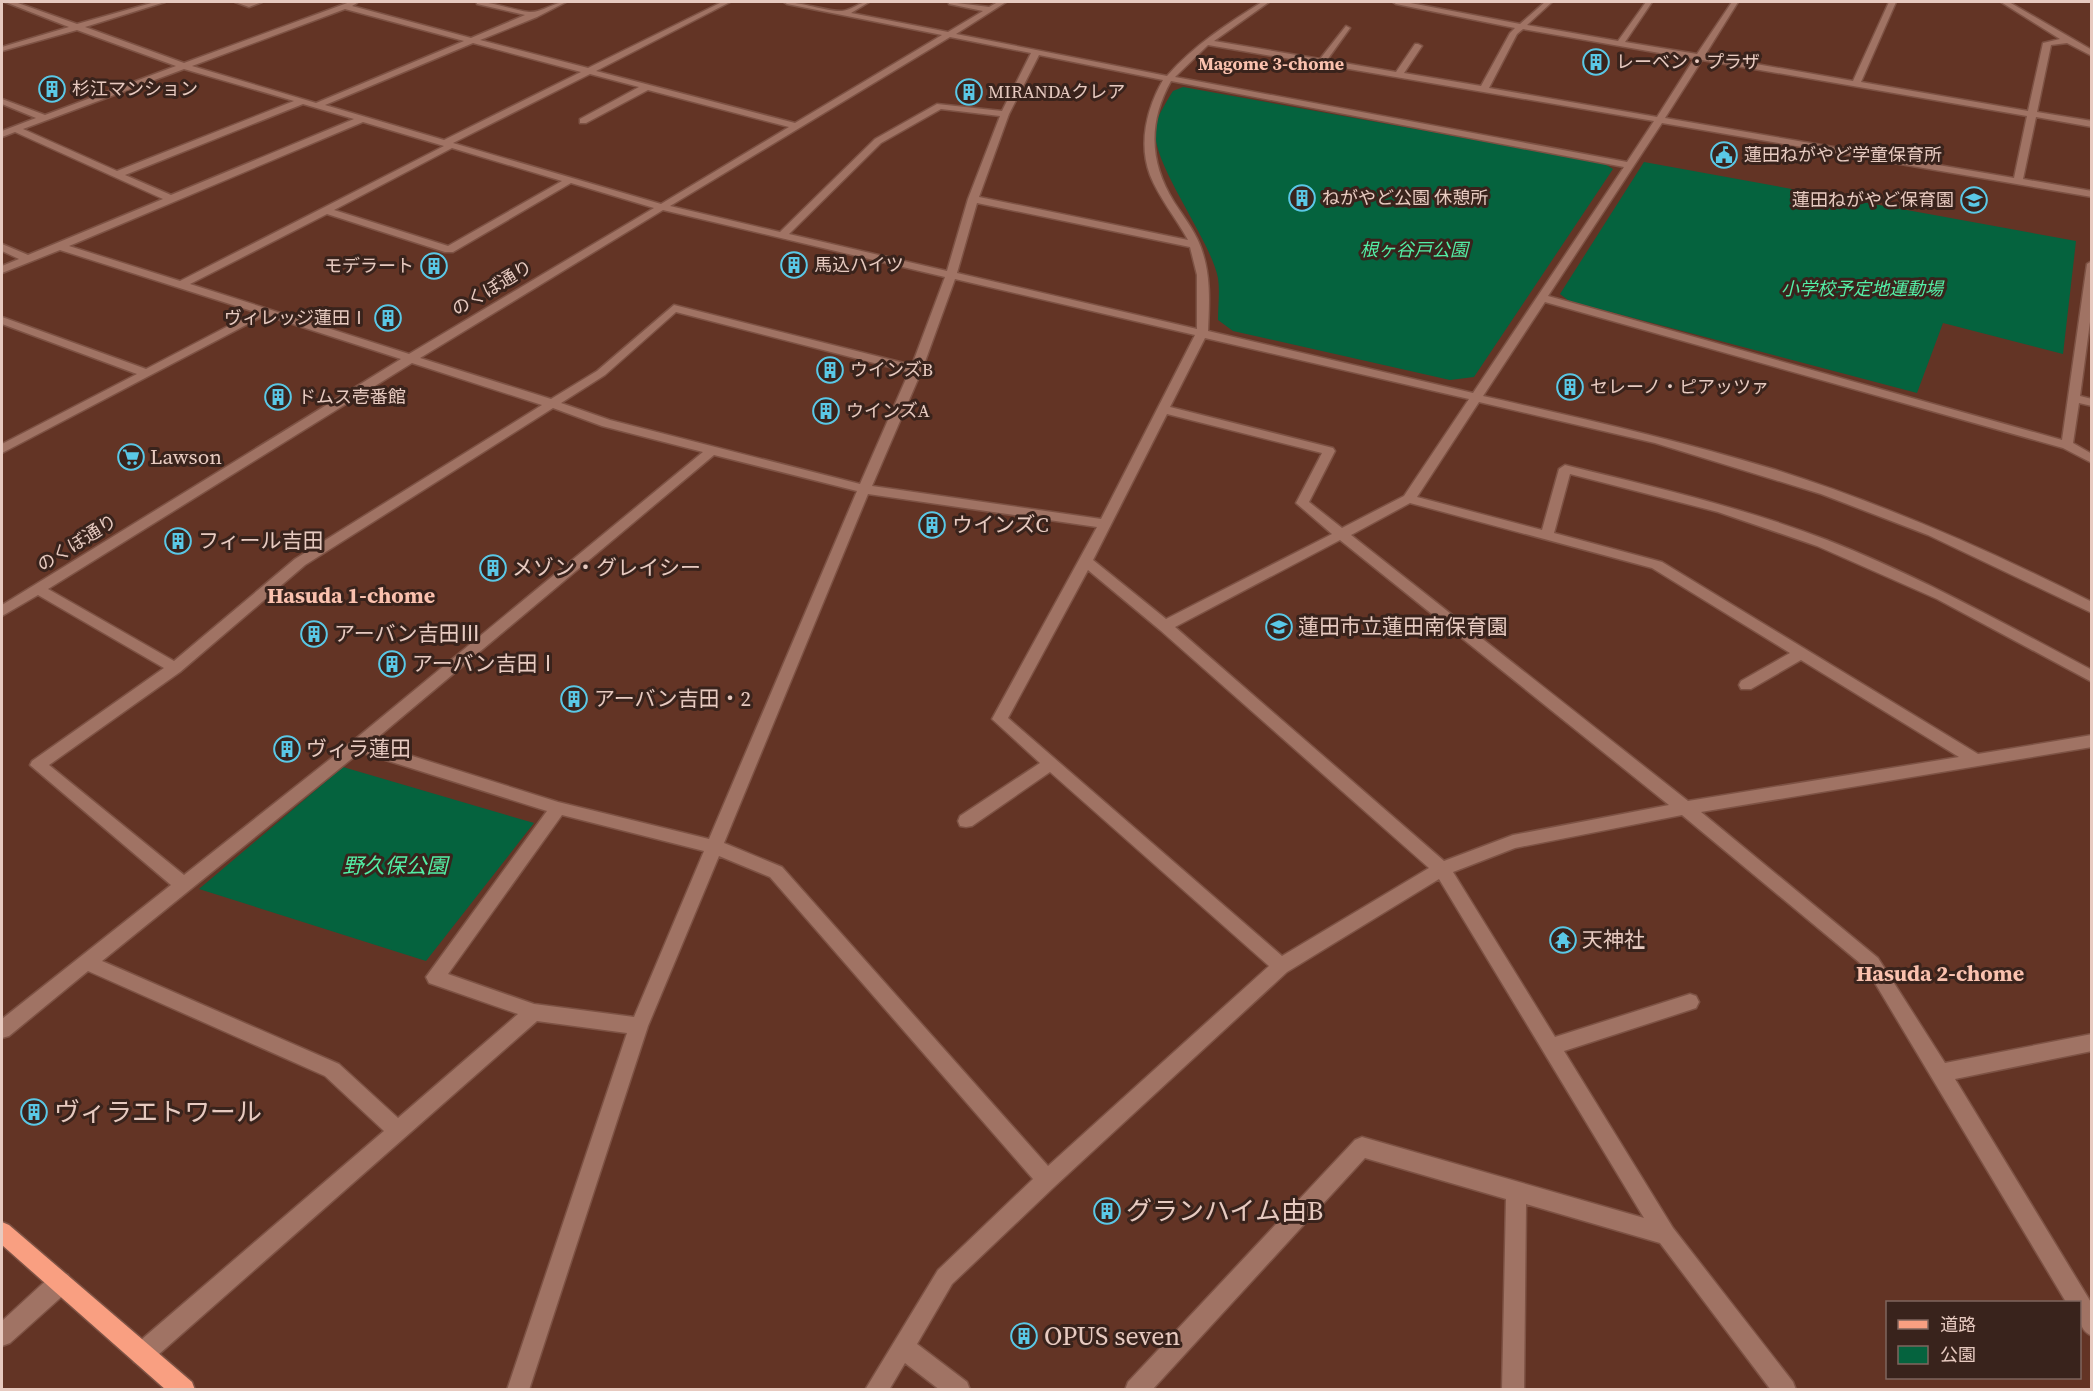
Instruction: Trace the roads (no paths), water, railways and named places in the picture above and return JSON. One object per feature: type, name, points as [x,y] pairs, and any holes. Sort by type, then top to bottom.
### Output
[{"type":"main road","points":[[2,1232],[184,1389]]},
{"type":"street","points":[[13,2],[183,66],[661,207],[1658,440],[1792,478],[1933,531],[2091,608]]},
{"type":"street","points":[[2,49],[162,2]]},
{"type":"street","points":[[239,2],[249,5],[258,2]]},
{"type":"street","points":[[2,134],[357,2]]},
{"type":"street","points":[[480,2],[534,15]]},
{"type":"street","points":[[318,105],[563,2]]},
{"type":"street","points":[[183,284],[588,71],[727,2]]},
{"type":"street","points":[[788,2],[1166,78],[1630,165]]},
{"type":"street","points":[[844,13],[866,2]]},
{"type":"street","points":[[952,2],[990,10]]},
{"type":"street","name":"のくぼ通り","points":[[3,608],[411,358],[1003,2]]},
{"type":"street","points":[[1265,2],[1207,42],[1166,78],[1152,105],[1147,135],[1155,175],[1195,245],[1204,291],[1202,333],[1086,561],[1000,719],[1281,966]]},
{"type":"street","points":[[1396,2],[1523,27],[2091,124]]},
{"type":"street","points":[[1484,89],[1514,33],[1549,2]]},
{"type":"street","points":[[1620,44],[1649,2]]},
{"type":"street","points":[[1165,626],[1408,499],[1630,165],[1735,2]]},
{"type":"street","points":[[1856,84],[1893,2]]},
{"type":"street","points":[[2004,2],[2091,54]]},
{"type":"street","points":[[344,6],[795,126]]},
{"type":"street","points":[[1323,60],[1346,28]]},
{"type":"street","points":[[2018,181],[2047,43],[2069,40]]},
{"type":"street","points":[[1207,42],[1323,60],[2091,194]]},
{"type":"street","points":[[1399,74],[1418,46]]},
{"type":"street","points":[[518,1389],[639,1026],[916,370],[951,275],[973,199],[1005,114],[1036,52]]},
{"type":"street","points":[[583,120],[646,87]]},
{"type":"street","points":[[2,101],[44,118]]},
{"type":"street","points":[[116,175],[303,101]]},
{"type":"street","points":[[782,235],[878,141],[940,106],[1005,114]]},
{"type":"street","points":[[2,270],[169,198],[362,119]]},
{"type":"street","points":[[15,129],[169,198]]},
{"type":"street","points":[[325,210],[449,250],[570,180]]},
{"type":"street","points":[[973,199],[1195,245]]},
{"type":"street","points":[[59,246],[183,284],[606,423],[711,451],[864,489],[1103,524]]},
{"type":"street","points":[[2,247],[28,259]]},
{"type":"street","points":[[2067,445],[2073,398],[2087,326],[2091,264]]},
{"type":"street","points":[[1542,298],[2067,445],[2091,459]]},
{"type":"street","points":[[183,885],[38,765],[175,668],[300,562],[601,373],[674,308],[916,370]]},
{"type":"street","points":[[2,449],[265,311]]},
{"type":"street","points":[[2,320],[146,373]]},
{"type":"street","points":[[2073,398],[2091,403]]},
{"type":"street","points":[[1163,409],[1329,451],[1302,503],[1685,808],[1872,963],[1941,1073],[2077,1301]]},
{"type":"street","points":[[2,435],[17,441]]},
{"type":"street","points":[[2,1030],[357,745],[711,451]]},
{"type":"street","points":[[1547,535],[1565,469],[1699,503],[1822,543],[1942,596],[2091,677]]},
{"type":"street","points":[[1408,499],[1658,565],[1978,761]]},
{"type":"street","points":[[1086,561],[1165,626],[1442,869],[1666,1235],[1785,1389]]},
{"type":"street","points":[[37,589],[175,668]]},
{"type":"street","points":[[1746,685],[1801,653]]},
{"type":"street","points":[[876,1389],[945,1277],[1047,1180],[1281,966],[1442,869],[1513,842],[1685,808],[2091,741]]},
{"type":"street","points":[[357,745],[558,808],[715,847],[776,872],[1047,1180]]},
{"type":"street","points":[[966,821],[1050,764]]},
{"type":"street","points":[[558,808],[435,976],[534,1012],[639,1026]]},
{"type":"street","points":[[86,962],[332,1070],[399,1132]]},
{"type":"street","points":[[1551,1047],[1690,1002]]},
{"type":"street","points":[[141,1354],[399,1132],[534,1012]]},
{"type":"street","points":[[1941,1073],[2091,1042]]},
{"type":"street","points":[[1136,1389],[1362,1147],[1666,1235]]},
{"type":"street","points":[[1513,1389],[1516,1191]]},
{"type":"street","points":[[2,1335],[60,1283]]},
{"type":"street","points":[[2081,1308],[2091,1325]]},
{"type":"street","points":[[903,1347],[960,1389]]},
{"type":"place","name":"レーベン・プラザ","points":[[1596,62]]},
{"type":"place","name":"杉江マンション","points":[[52,89]]},
{"type":"place","name":"MIRANDAクレア","points":[[969,92]]},
{"type":"place","name":"蓮田ねがやど学童保育所","points":[[1724,155]]},
{"type":"place","name":"ねがやど公園 休憩所","points":[[1302,198]]},
{"type":"place","name":"蓮田ねがやど保育園","points":[[1974,200]]},
{"type":"place","name":"馬込ハイツ","points":[[794,265]]},
{"type":"place","name":"モデラート","points":[[434,266]]},
{"type":"place","name":"ヴィレッジ蓮田Ⅰ","points":[[388,318]]},
{"type":"place","name":"ウインズB","points":[[830,370]]},
{"type":"place","name":"セレーノ・ピアッツァ","points":[[1570,387]]},
{"type":"place","name":"ドムス壱番館","points":[[278,397]]},
{"type":"place","name":"ウインズA","points":[[826,411]]},
{"type":"place","name":"Lawson","points":[[131,457]]},
{"type":"place","name":"ウインズC","points":[[932,525]]},
{"type":"place","name":"フィール吉田","points":[[178,541]]},
{"type":"place","name":"メゾン・グレイシー","points":[[493,568]]},
{"type":"place","name":"蓮田市立蓮田南保育園","points":[[1279,627]]},
{"type":"place","name":"アーバン吉田Ⅲ","points":[[314,634]]},
{"type":"place","name":"アーバン吉田Ⅰ","points":[[392,664]]},
{"type":"place","name":"アーバン吉田・2","points":[[574,699]]},
{"type":"place","name":"ヴィラ蓮田","points":[[287,749]]},
{"type":"place","name":"天神社","points":[[1563,940]]},
{"type":"place","name":"ヴィラエトワール","points":[[34,1112]]},
{"type":"place","name":"グランハイム由B","points":[[1107,1211]]},
{"type":"place","name":"OPUS seven","points":[[1024,1336]]},
{"type":"district","name":"Magome 3-chome","points":[[1271,64]]},
{"type":"district","name":"Hasuda 1-chome","points":[[351,595]]},
{"type":"district","name":"Hasuda 2-chome","points":[[1940,973]]},
{"type":"park label","name":"根ヶ谷戸公園","points":[[1414,250]]},
{"type":"park label","name":"小学校予定地運動場","points":[[1862,289]]},
{"type":"park label","name":"野久保公園","points":[[395,866]]}]
